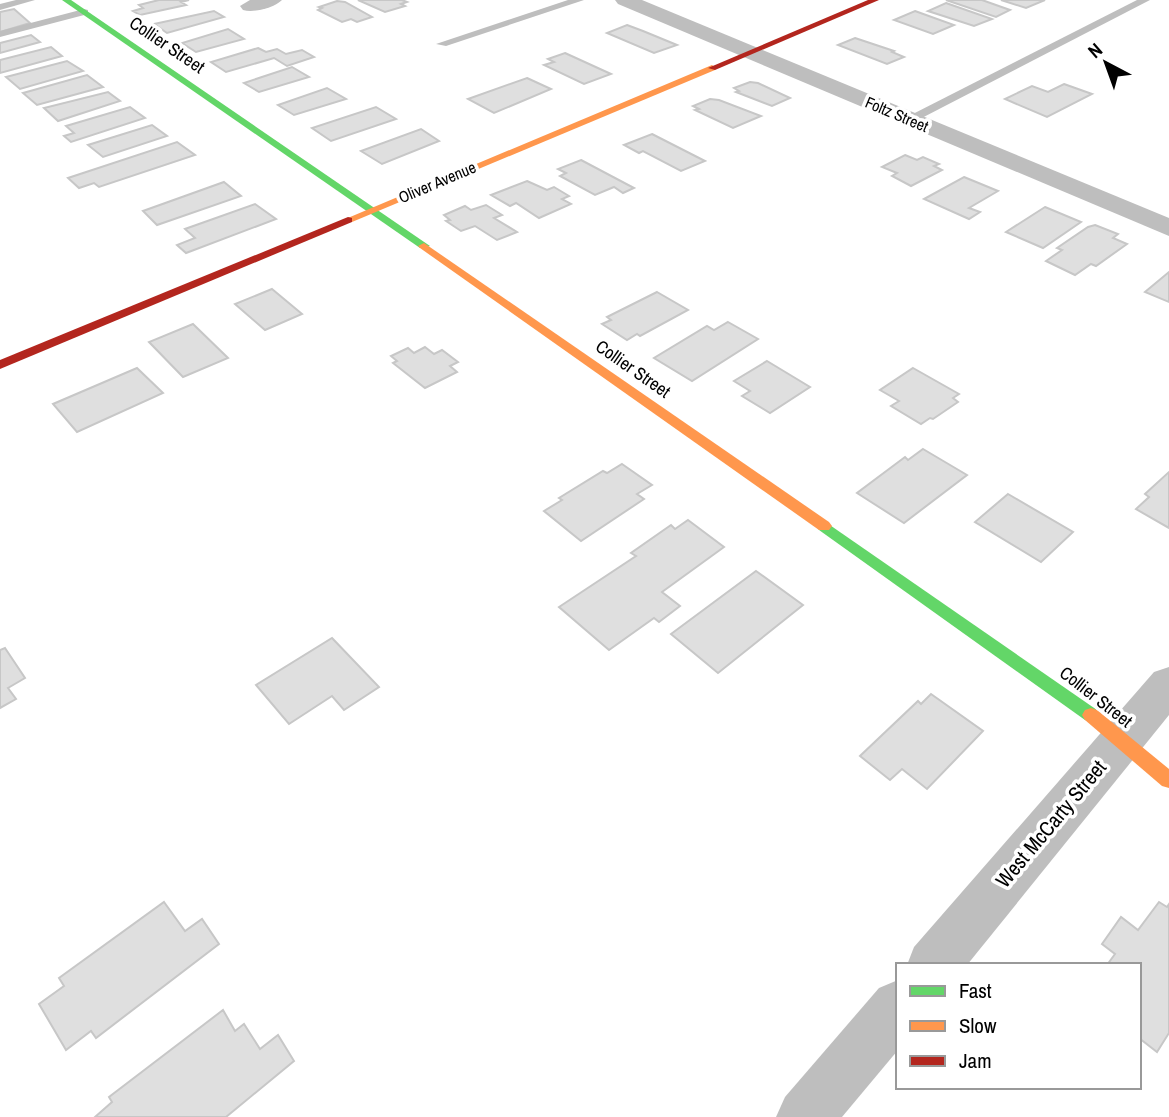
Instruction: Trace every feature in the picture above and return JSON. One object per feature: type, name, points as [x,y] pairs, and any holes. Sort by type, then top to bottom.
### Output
[{"type":"street","name":"Collier Street","points":[[66,0],[372,209],[1077,704],[1169,780]]},
{"type":"street","points":[[250,6],[272,0]]},
{"type":"street","name":"Foltz Street","points":[[625,0],[1169,228]]},
{"type":"street","name":"Oliver Avenue","points":[[0,365],[874,0]]},
{"type":"street","name":"West McCarty Street","points":[[935,963],[1169,684]]},
{"type":"street","points":[[805,1117],[896,1009]]},
{"type":"lane","points":[[0,7],[30,0]]},
{"type":"lane","points":[[442,44],[579,0]]},
{"type":"lane","points":[[909,118],[1144,0]]},
{"type":"lane","points":[[0,34],[84,12]]},
{"type":"building","points":[[159,0],[189,0],[181,2],[186,5],[140,15],[133,11],[143,8],[139,5]]},
{"type":"building","points":[[358,0],[407,2],[401,4],[405,6],[385,12]]},
{"type":"building","points":[[946,0],[982,0],[1010,10],[996,17]]},
{"type":"building","points":[[1001,0],[1045,0],[1026,8]]},
{"type":"building","points":[[337,1],[345,2],[372,17],[357,22],[351,19],[342,22],[318,10],[322,8],[319,7]]},
{"type":"building","points":[[946,3],[992,19],[974,26],[928,11]]},
{"type":"building","points":[[14,9],[30,23],[0,32],[0,12]]},
{"type":"building","points":[[214,11],[224,17],[167,33],[154,24]]},
{"type":"building","points":[[915,11],[954,25],[933,34],[894,20]]},
{"type":"building","points":[[627,25],[677,45],[654,53],[607,33]]},
{"type":"building","points":[[228,29],[244,39],[196,52],[182,43]]},
{"type":"building","points":[[31,35],[40,42],[0,53],[0,43]]},
{"type":"building","points":[[855,38],[904,57],[887,64],[838,45]]},
{"type":"building","points":[[51,47],[62,56],[0,73],[0,60]]},
{"type":"building","points":[[258,48],[266,52],[277,49],[286,54],[302,50],[314,57],[287,66],[274,58],[226,72],[211,62]]},
{"type":"building","points":[[565,53],[611,74],[584,84],[544,65],[554,62],[548,59]]},
{"type":"building","points":[[67,61],[83,71],[20,89],[6,77]]},
{"type":"building","points":[[292,67],[309,77],[259,92],[244,83]]},
{"type":"building","points":[[87,75],[103,87],[37,105],[23,93]]},
{"type":"building","points":[[527,78],[551,89],[494,113],[468,99]]},
{"type":"building","points":[[750,82],[790,98],[772,106],[736,92],[739,91],[734,88]]},
{"type":"building","points":[[1064,84],[1092,94],[1047,117],[1005,99],[1032,86],[1048,92]]},
{"type":"building","points":[[327,88],[346,99],[294,115],[278,105]]},
{"type":"building","points":[[108,92],[120,101],[58,121],[44,108]]},
{"type":"building","points":[[710,99],[761,116],[733,128],[695,110],[699,109],[693,106]]},
{"type":"building","points":[[130,107],[145,118],[71,142],[64,136],[74,133],[66,126]]},
{"type":"building","points":[[376,107],[396,119],[331,141],[312,128]]},
{"type":"building","points":[[152,125],[167,136],[103,157],[88,145]]},
{"type":"building","points":[[421,129],[439,141],[382,164],[361,151]]},
{"type":"building","points":[[652,134],[705,161],[681,171],[643,151],[639,153],[624,145]]},
{"type":"building","points":[[177,142],[195,155],[99,187],[94,183],[79,188],[68,178]]},
{"type":"building","points":[[905,155],[917,160],[923,157],[939,164],[934,166],[942,170],[911,186],[892,176],[897,173],[882,167]]},
{"type":"building","points":[[581,160],[634,188],[623,193],[614,187],[595,195],[560,176],[566,173],[558,169]]},
{"type":"building","points":[[964,177],[998,191],[969,208],[980,212],[969,219],[924,199]]},
{"type":"building","points":[[527,181],[547,190],[554,187],[569,196],[562,199],[571,204],[539,218],[516,203],[510,206],[491,195]]},
{"type":"building","points":[[224,182],[241,196],[157,225],[143,211]]},
{"type":"building","points":[[255,204],[276,219],[186,253],[177,245],[195,238],[185,229]]},
{"type":"building","points":[[486,205],[502,215],[494,218],[517,232],[497,240],[475,226],[461,231],[446,221],[450,220],[444,215],[465,206],[471,210]]},
{"type":"building","points":[[1045,207],[1081,222],[1043,248],[1006,232]]},
{"type":"building","points":[[1095,225],[1118,234],[1113,238],[1127,244],[1096,266],[1091,264],[1075,275],[1046,261],[1062,250],[1057,248]]},
{"type":"building","points":[[1169,272],[1169,302],[1145,292]]},
{"type":"building","points":[[272,289],[302,314],[265,330],[235,304]]},
{"type":"building","points":[[657,292],[688,310],[640,336],[637,334],[627,340],[602,324],[611,320],[607,317]]},
{"type":"building","points":[[728,322],[758,339],[692,381],[654,358],[707,326],[714,330]]},
{"type":"building","points":[[193,324],[228,358],[183,377],[149,342]]},
{"type":"building","points":[[425,347],[434,354],[442,350],[458,362],[450,366],[457,372],[425,388],[393,363],[397,361],[391,356],[408,348],[414,353]]},
{"type":"building","points":[[767,361],[810,387],[770,413],[742,396],[750,391],[734,381]]},
{"type":"building","points":[[137,368],[163,393],[77,432],[53,404]]},
{"type":"building","points":[[913,368],[959,394],[953,398],[958,402],[921,424],[891,406],[899,401],[880,390]]},
{"type":"building","points":[[923,449],[967,475],[904,523],[857,493],[905,457],[908,460]]},
{"type":"building","points":[[622,464],[652,485],[637,494],[644,499],[581,541],[544,511],[562,500],[559,498],[603,471],[607,473]]},
{"type":"building","points":[[1169,472],[1169,528],[1136,509],[1149,497],[1145,494]]},
{"type":"building","points":[[1008,494],[1073,532],[1041,562],[975,522]]},
{"type":"building","points":[[688,520],[724,547],[662,592],[680,606],[659,622],[654,618],[609,650],[559,607],[636,556],[631,553],[671,525],[675,529]]},
{"type":"building","points":[[756,571],[803,605],[718,673],[671,634]]},
{"type":"building","points":[[332,638],[379,687],[344,710],[332,696],[289,724],[256,685]]},
{"type":"building","points":[[5,648],[25,678],[8,688],[16,699],[0,708],[0,650]]},
{"type":"building","points":[[931,694],[983,731],[927,789],[902,769],[890,780],[860,756],[918,701],[921,704]]},
{"type":"building","points":[[164,902],[185,931],[202,919],[219,944],[96,1038],[91,1031],[66,1050],[39,1004],[64,986],[59,978]]},
{"type":"building","points":[[1159,902],[1167,907],[1169,904],[1169,1033],[1157,1052],[1141,1040],[1141,963],[1108,963],[1115,954],[1102,944],[1121,917],[1138,930]]},
{"type":"building","points":[[223,1010],[235,1031],[244,1024],[260,1049],[278,1035],[294,1061],[226,1117],[95,1117],[112,1102],[109,1097]]},
{"type":"traffic: fast","points":[[66,0],[424,246]]},
{"type":"traffic: fast","points":[[824,526],[1091,715]]},
{"type":"traffic: slow","points":[[348,220],[712,68]]},
{"type":"traffic: slow","points":[[424,246],[824,526]]},
{"type":"traffic: slow","points":[[1091,715],[1169,780]]},
{"type":"traffic: jam","points":[[712,68],[875,0]]},
{"type":"traffic: jam","points":[[0,365],[348,220]]}]
